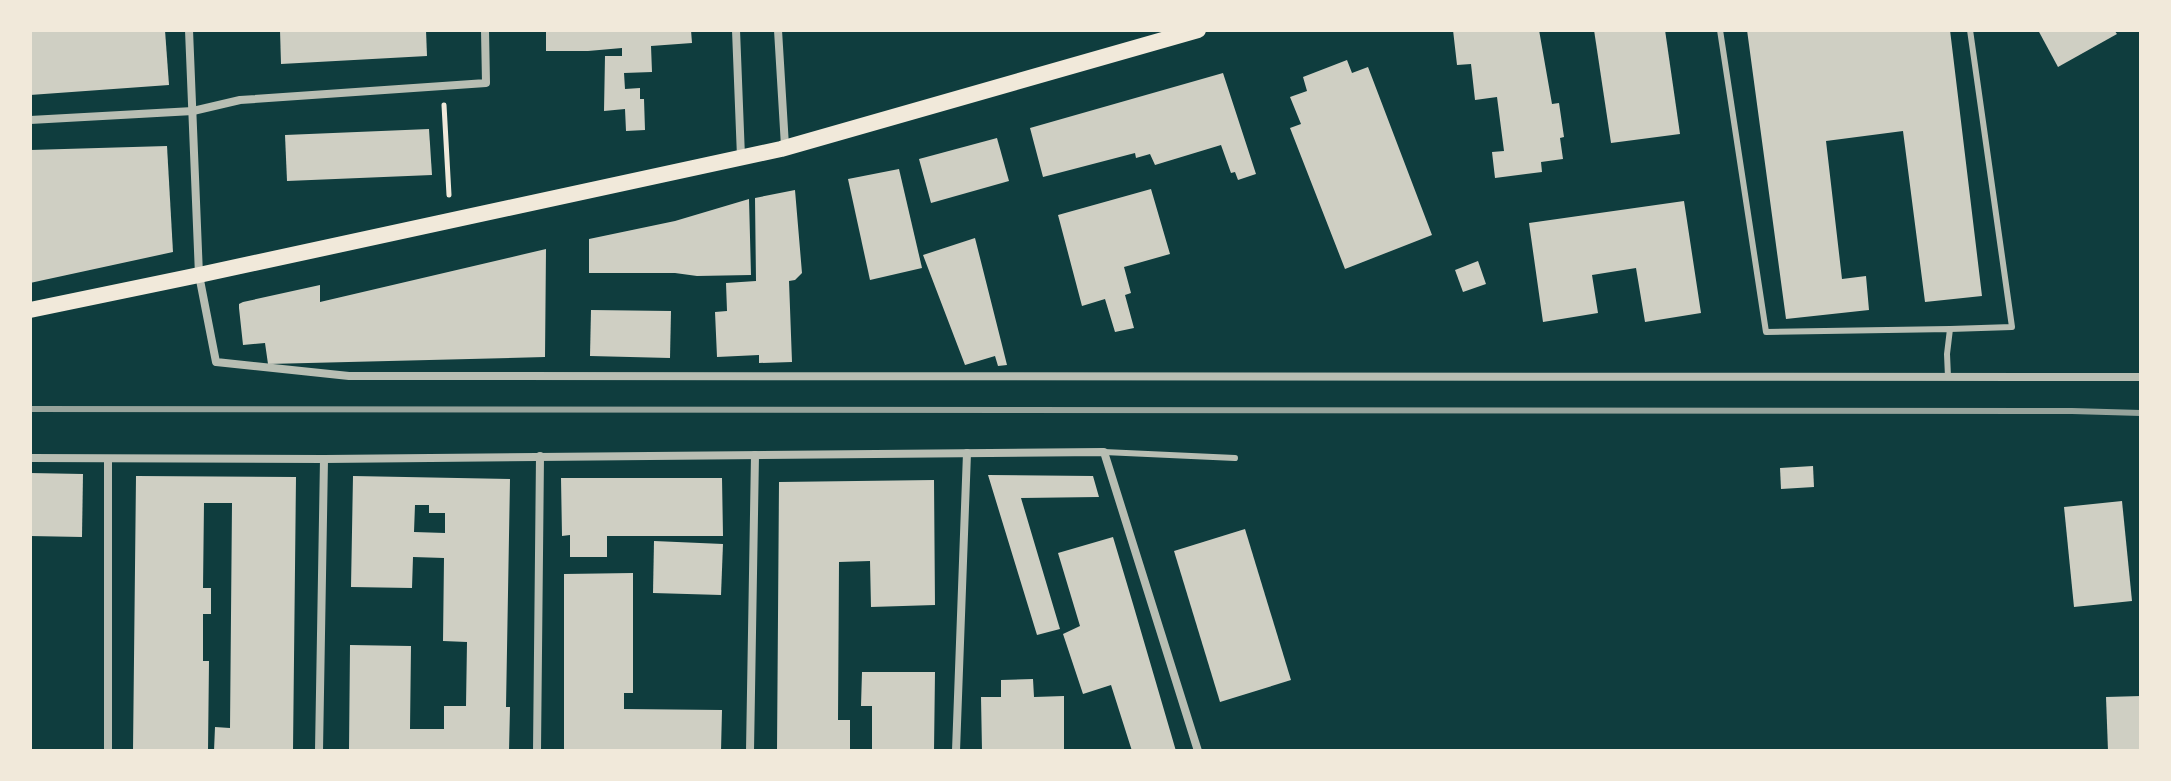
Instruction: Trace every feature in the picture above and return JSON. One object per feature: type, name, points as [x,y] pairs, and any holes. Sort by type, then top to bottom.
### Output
[{"type":"main road","points":[[30,310],[741,158],[1198,30]]},
{"type":"street","points":[[189,30],[199,275],[216,362],[349,376],[2141,377]]},
{"type":"street","points":[[30,120],[193,111],[240,100],[486,83],[485,30]]},
{"type":"street","points":[[736,30],[741,158]]},
{"type":"street","points":[[778,30],[785,146]]},
{"type":"street","points":[[30,458],[324,459],[1104,452],[1198,751]]},
{"type":"street","points":[[956,751],[967,453]]},
{"type":"street","points":[[750,751],[755,455]]},
{"type":"street","points":[[537,751],[540,456]]},
{"type":"street","points":[[108,459],[108,751]]},
{"type":"street","points":[[319,751],[324,459]]},
{"type":"lane","points":[[1720,30],[1766,332],[2012,327],[1970,30]]},
{"type":"lane","points":[[1948,377],[1950,329]]},
{"type":"lane","points":[[1104,452],[1235,458]]},
{"type":"path","points":[[443,86],[451,220]]},
{"type":"building","points":[[30,30],[165,30],[169,85],[30,95]]},
{"type":"building","points":[[280,30],[426,30],[427,56],[281,64]]},
{"type":"building","points":[[546,30],[691,30],[692,43],[651,46],[652,72],[624,73],[625,89],[640,88],[640,99],[644,99],[645,130],[626,131],[625,109],[604,111],[605,56],[622,56],[622,48],[546,51]]},
{"type":"building","points":[[1453,30],[1539,30],[1552,104],[1559,103],[1564,137],[1560,138],[1563,159],[1541,162],[1542,172],[1495,178],[1492,152],[1504,151],[1497,97],[1475,100],[1471,64],[1457,65]]},
{"type":"building","points":[[1594,30],[1665,30],[1680,134],[1611,143]]},
{"type":"building","points":[[1747,30],[1950,30],[1982,296],[1925,302],[1903,131],[1826,141],[1842,279],[1866,276],[1869,310],[1786,319]]},
{"type":"building","points":[[2038,30],[2114,30],[2117,34],[2058,67]]},
{"type":"building","points":[[1347,60],[1352,73],[1368,67],[1432,235],[1345,269],[1290,128],[1301,124],[1290,97],[1307,91],[1303,77]]},
{"type":"building","points":[[1223,73],[1256,174],[1238,180],[1235,172],[1231,173],[1221,145],[1155,165],[1150,154],[1136,158],[1135,153],[1043,177],[1030,128]]},
{"type":"building","points":[[429,129],[432,175],[287,181],[285,135]]},
{"type":"building","points":[[997,138],[1009,181],[931,203],[919,159]]},
{"type":"building","points":[[167,146],[173,252],[30,283],[30,150]]},
{"type":"building","points":[[899,169],[922,268],[870,280],[848,179]]},
{"type":"building","points":[[1151,189],[1170,254],[1124,267],[1131,293],[1125,295],[1134,328],[1115,332],[1105,299],[1082,306],[1058,215]]},
{"type":"building","points":[[795,190],[802,273],[789,281],[792,362],[759,363],[759,355],[717,357],[715,312],[727,311],[726,283],[756,281],[755,198]]},
{"type":"building","points":[[749,199],[751,275],[589,273],[589,239],[675,221]]},
{"type":"building","points":[[1684,201],[1701,313],[1645,322],[1636,268],[1592,275],[1598,313],[1543,322],[1529,223]]},
{"type":"building","points":[[975,238],[1007,365],[998,366],[995,356],[965,365],[923,255]]},
{"type":"building","points":[[546,249],[545,357],[268,364],[265,343],[243,345],[239,304],[243,302],[320,285],[320,302]]},
{"type":"building","points":[[1478,261],[1486,284],[1463,292],[1455,270]]},
{"type":"building","points":[[591,310],[671,311],[670,358],[590,356]]},
{"type":"building","points":[[1813,466],[1814,487],[1781,489],[1780,468]]},
{"type":"building","points":[[30,473],[83,474],[82,537],[30,536]]},
{"type":"building","points":[[988,475],[1093,476],[1099,497],[1021,498],[1060,629],[1037,635]]},
{"type":"building","points":[[136,476],[296,477],[293,751],[214,751],[215,727],[230,728],[232,503],[204,503],[203,588],[211,588],[211,614],[203,614],[203,661],[209,661],[208,751],[133,751]]},
{"type":"building","points":[[353,476],[510,479],[506,707],[510,707],[509,751],[349,751],[350,645],[411,646],[410,729],[444,729],[444,706],[466,706],[467,642],[443,641],[444,558],[413,557],[412,588],[351,587]],"holes":[[[415,505],[429,505],[429,513],[445,513],[445,533],[414,532]]]},
{"type":"building","points":[[561,478],[722,478],[723,536],[607,536],[607,557],[570,557],[570,535],[562,536]]},
{"type":"building","points":[[934,480],[935,605],[871,607],[870,561],[839,562],[838,720],[850,720],[850,751],[777,751],[779,482]]},
{"type":"building","points":[[2122,501],[2132,601],[2074,607],[2064,507]]},
{"type":"building","points":[[1245,529],[1291,680],[1220,702],[1174,551]]},
{"type":"building","points":[[1113,537],[1176,751],[1132,751],[1111,685],[1083,694],[1063,634],[1080,626],[1058,553]]},
{"type":"building","points":[[654,541],[723,544],[721,595],[653,593]]},
{"type":"building","points":[[633,573],[633,693],[624,693],[624,709],[722,710],[721,751],[564,751],[564,574]]},
{"type":"building","points":[[862,672],[935,672],[934,751],[872,751],[872,706],[861,706]]},
{"type":"building","points":[[1033,679],[1034,697],[1064,696],[1064,751],[982,751],[981,697],[1001,697],[1001,680]]},
{"type":"building","points":[[2141,696],[2141,751],[2108,751],[2106,697]]},
{"type":"railway","points":[[30,409],[2141,413]]}]
